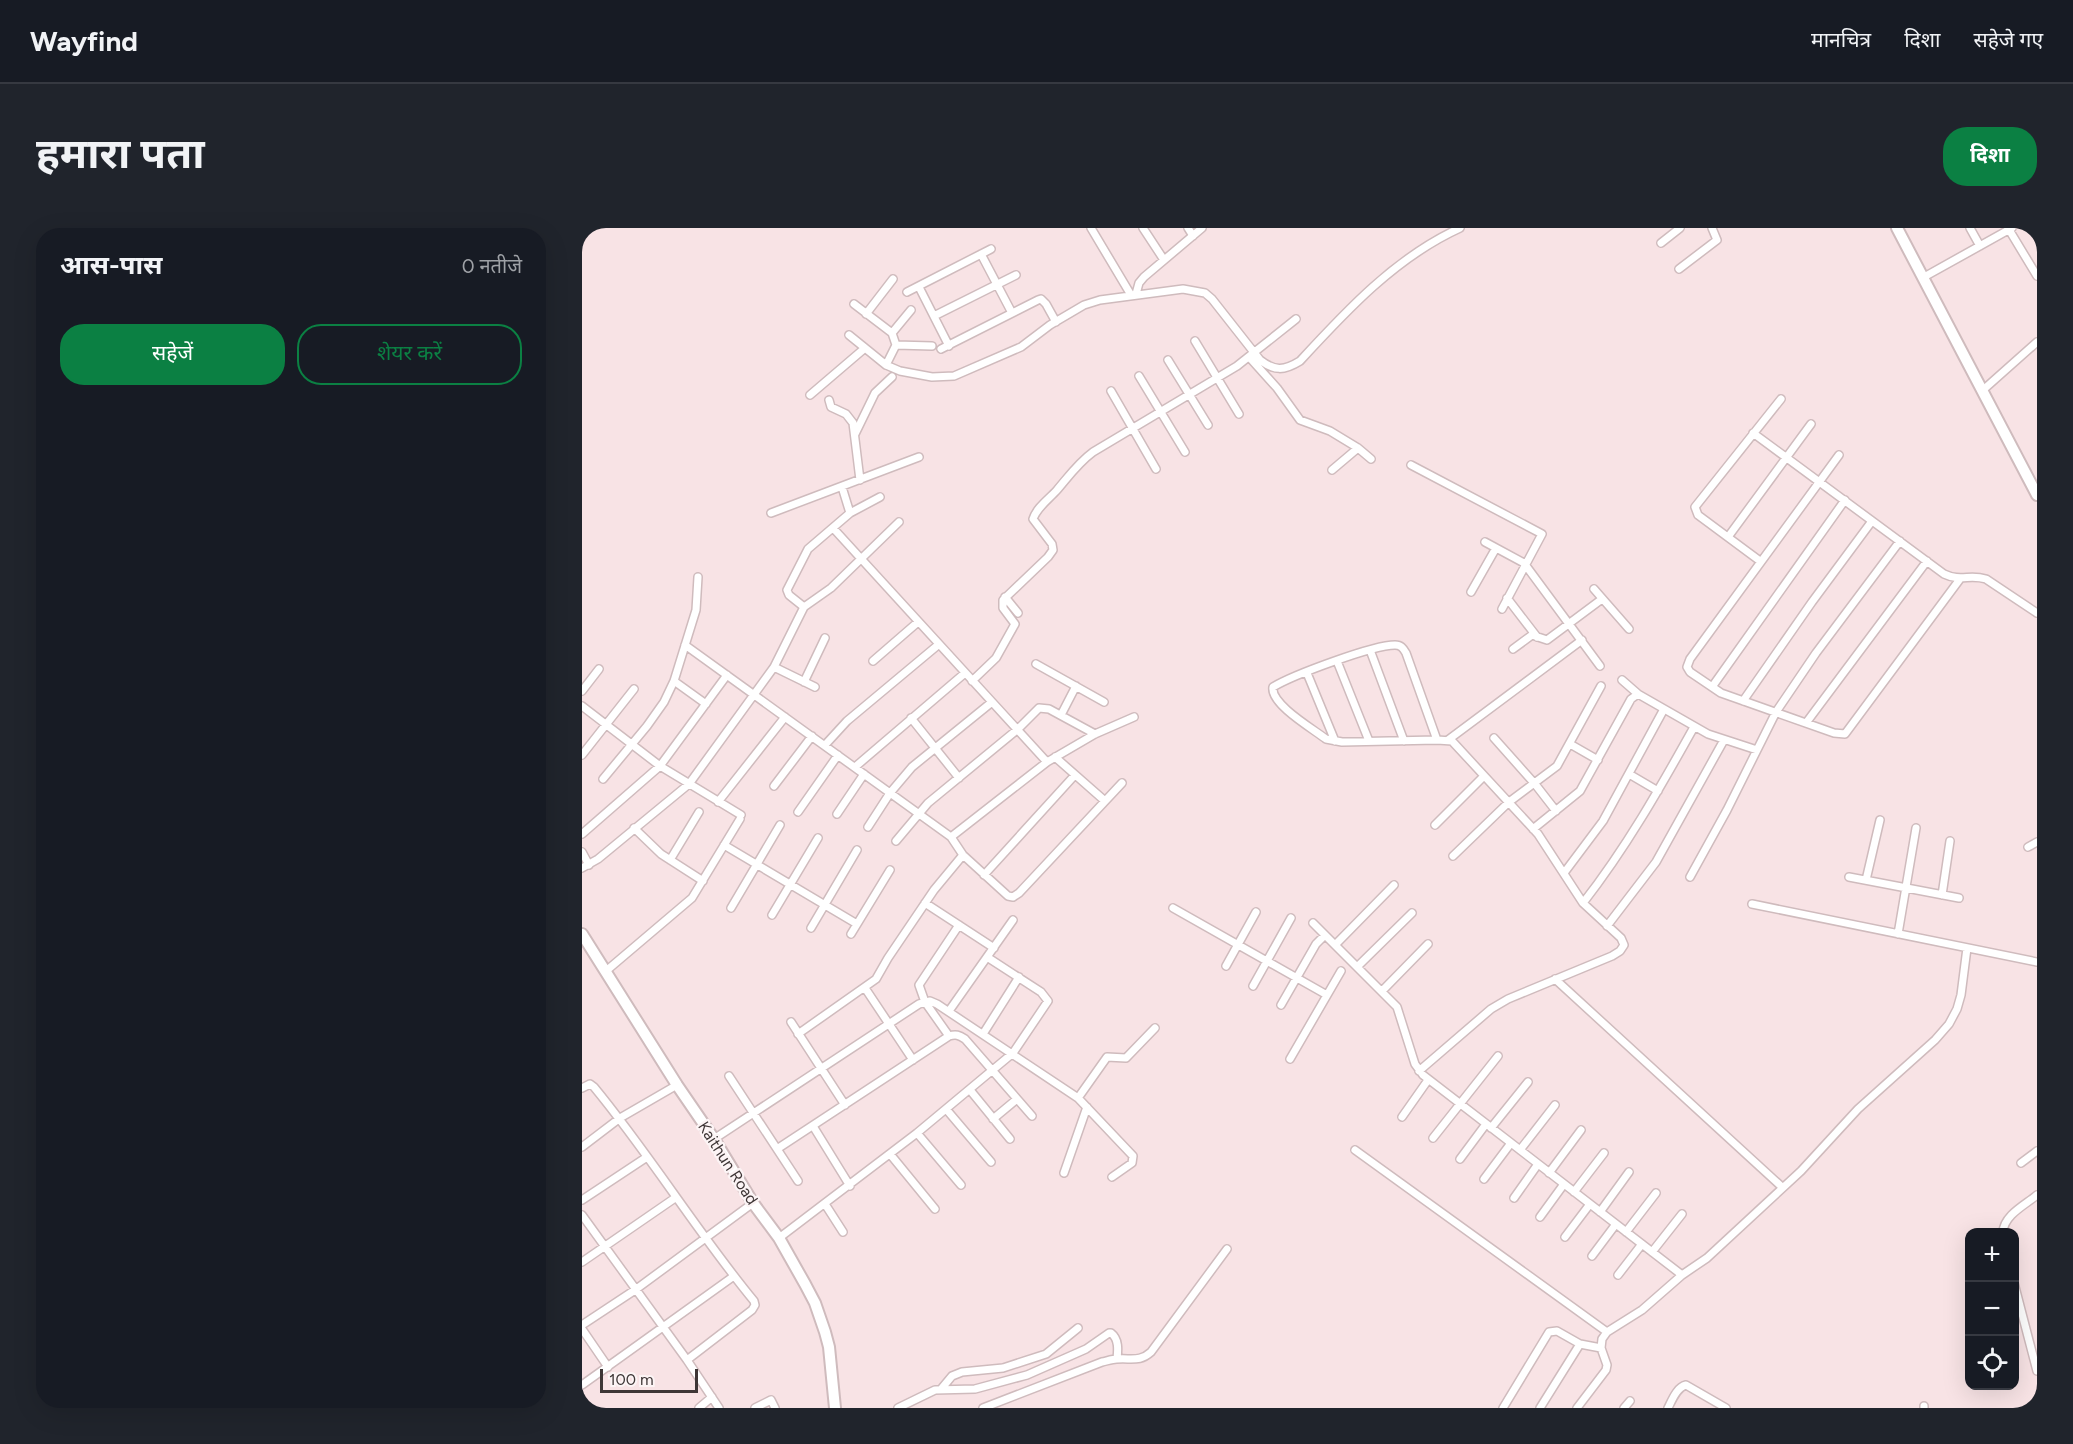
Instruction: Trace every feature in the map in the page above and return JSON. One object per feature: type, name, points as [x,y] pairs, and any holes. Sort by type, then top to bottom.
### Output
[{"type":"street","points":[[1091,228],[1134,295]]},
{"type":"street","points":[[1143,228],[1164,260]]},
{"type":"street","points":[[1188,228],[1193,236]]},
{"type":"street","points":[[1134,295],[1139,283],[1202,228]]},
{"type":"street","points":[[1661,243],[1680,228]]},
{"type":"street","points":[[1679,269],[1717,240],[1712,228]]},
{"type":"street","points":[[1897,228],[1931,274],[1988,385],[2037,495]]},
{"type":"street","points":[[1970,228],[1980,246]]},
{"type":"street","points":[[1251,355],[1279,369],[1290,367],[1300,361],[1327,332],[1388,275],[1419,250],[1455,229]]},
{"type":"street","points":[[1931,274],[2010,229],[2037,276]]},
{"type":"street","points":[[908,292],[992,249]]},
{"type":"street","points":[[981,254],[1012,314]]},
{"type":"street","points":[[933,316],[1016,275]]},
{"type":"street","points":[[866,314],[893,279]]},
{"type":"street","points":[[919,287],[949,346]]},
{"type":"street","points":[[849,335],[886,365],[911,374],[932,377],[954,376],[1021,347],[1084,305],[1100,300],[1183,289],[1205,293],[1212,299],[1300,420],[1330,431],[1371,459]]},
{"type":"street","points":[[941,350],[1041,300],[1046,303],[1056,322]]},
{"type":"street","points":[[854,304],[892,333],[896,345],[886,365]]},
{"type":"street","points":[[892,333],[910,310]]},
{"type":"street","points":[[972,681],[996,658],[1015,624],[1003,608],[1003,600],[1053,550],[1052,544],[1034,523],[1036,511],[1082,460],[1251,355],[1296,319]]},
{"type":"street","points":[[1196,341],[1239,414]]},
{"type":"street","points":[[1988,385],[2037,342]]},
{"type":"street","points":[[896,345],[932,346]]},
{"type":"street","points":[[810,395],[865,348]]},
{"type":"street","points":[[1168,360],[1208,425]]},
{"type":"street","points":[[1139,376],[1185,452]]},
{"type":"street","points":[[855,434],[875,393],[892,377]]},
{"type":"street","points":[[1111,392],[1156,469]]},
{"type":"street","points":[[1760,561],[1698,515],[1695,507],[1780,399]]},
{"type":"street","points":[[829,400],[831,407],[846,414],[853,423],[860,480]]},
{"type":"street","points":[[1728,537],[1811,424]]},
{"type":"street","points":[[1753,433],[1944,574],[1960,579],[1977,577],[1986,579],[2037,613]]},
{"type":"street","points":[[1332,470],[1358,448]]},
{"type":"street","points":[[1839,455],[1688,663],[1687,667],[1690,672],[1712,687],[1743,701],[1839,734],[1845,734],[1960,579]]},
{"type":"street","points":[[771,513],[919,457]]},
{"type":"street","points":[[1411,465],[1542,534],[1502,609]]},
{"type":"street","points":[[842,487],[850,513]]},
{"type":"street","points":[[804,607],[789,596],[787,590],[808,549],[850,513],[880,497]]},
{"type":"street","points":[[1712,687],[1845,500]]},
{"type":"street","points":[[1743,701],[1872,521]]},
{"type":"street","points":[[582,852],[586,866],[689,784],[774,667],[804,607],[831,588],[899,522]]},
{"type":"street","points":[[833,528],[1047,762]]},
{"type":"street","points":[[1690,877],[1727,810],[1776,712],[1816,653],[1900,541]]},
{"type":"street","points":[[1485,542],[1525,564],[1600,666]]},
{"type":"street","points":[[1471,592],[1496,548]]},
{"type":"street","points":[[1806,723],[1927,561]]},
{"type":"street","points":[[603,779],[664,702],[674,681],[696,610],[699,577]]},
{"type":"street","points":[[1594,589],[1629,629]]},
{"type":"street","points":[[1005,597],[1018,614]]},
{"type":"street","points":[[1508,598],[1537,637]]},
{"type":"street","points":[[1514,649],[1532,635],[1547,640],[1602,599]]},
{"type":"street","points":[[873,661],[918,622]]},
{"type":"street","points":[[804,682],[825,638]]},
{"type":"street","points":[[1448,740],[1582,640]]},
{"type":"street","points":[[685,645],[951,837],[963,855],[1004,894],[1013,897],[1122,783]]},
{"type":"street","points":[[825,745],[847,721],[938,645]]},
{"type":"street","points":[[1419,1071],[1491,1009],[1555,978],[1612,956],[1624,945],[1621,938],[1583,903],[1547,846],[1533,829],[1456,745],[1448,740],[1335,741],[1326,739],[1283,706],[1275,697],[1273,687],[1337,661],[1370,650],[1395,645],[1404,649],[1437,740]]},
{"type":"street","points":[[1370,650],[1404,741]]},
{"type":"street","points":[[1337,661],[1369,741]]},
{"type":"street","points":[[1036,664],[1104,702]]},
{"type":"street","points":[[774,667],[815,687]]},
{"type":"street","points":[[582,691],[599,669]]},
{"type":"street","points":[[1307,672],[1335,741]]},
{"type":"street","points":[[855,767],[965,673]]},
{"type":"street","points":[[582,834],[660,766],[727,675]]},
{"type":"street","points":[[1622,680],[1638,694],[1694,727],[1724,740],[1757,750]]},
{"type":"street","points":[[674,681],[706,704]]},
{"type":"street","points":[[1061,715],[1076,686]]},
{"type":"street","points":[[1453,856],[1509,802],[1557,766],[1602,686]]},
{"type":"street","points":[[582,755],[634,689]]},
{"type":"street","points":[[1533,829],[1580,791],[1631,699],[1638,694]]},
{"type":"street","points":[[868,827],[890,793],[912,767],[992,702]]},
{"type":"street","points":[[582,706],[660,766],[740,817],[692,898],[606,971]]},
{"type":"street","points":[[896,841],[918,814],[1018,729],[1039,708],[1045,707],[1095,734]]},
{"type":"street","points":[[1564,873],[1603,822],[1664,709]]},
{"type":"street","points":[[718,802],[785,717]]},
{"type":"street","points":[[951,837],[1047,762],[1095,734],[1134,717]]},
{"type":"street","points":[[911,718],[959,778]]},
{"type":"street","points":[[1583,903],[1612,866],[1694,727]]},
{"type":"street","points":[[774,786],[812,736]]},
{"type":"street","points":[[1494,738],[1535,784],[1556,812]]},
{"type":"street","points":[[1607,926],[1656,862],[1724,740]]},
{"type":"street","points":[[1570,744],[1598,760]]},
{"type":"street","points":[[798,812],[838,755]]},
{"type":"street","points":[[1055,757],[1105,801]]},
{"type":"street","points":[[837,814],[864,774]]},
{"type":"street","points":[[1629,774],[1658,791]]},
{"type":"street","points":[[984,875],[1074,776]]},
{"type":"street","points":[[1435,825],[1484,776]]},
{"type":"street","points":[[670,860],[699,812]]},
{"type":"street","points":[[1866,880],[1880,820]]},
{"type":"street","points":[[731,908],[780,825]]},
{"type":"street","points":[[634,828],[661,854],[703,881]]},
{"type":"street","points":[[1898,934],[1916,828]]},
{"type":"street","points":[[772,915],[818,838]]},
{"type":"street","points":[[1942,895],[1950,841]]},
{"type":"street","points":[[2028,847],[2037,842]]},
{"type":"street","points":[[724,845],[857,924]]},
{"type":"street","points":[[811,928],[857,850]]},
{"type":"street","points":[[798,1034],[866,988],[880,974],[894,948],[925,903],[963,855]]},
{"type":"street","points":[[851,934],[890,870]]},
{"type":"street","points":[[1849,877],[1959,898]]},
{"type":"street","points":[[1335,945],[1394,885]]},
{"type":"street","points":[[925,903],[994,948]]},
{"type":"street","points":[[1752,904],[2037,962]]},
{"type":"street","points":[[1173,908],[1327,995]]},
{"type":"street","points":[[1226,966],[1256,912]]},
{"type":"street","points":[[1357,967],[1412,913]]},
{"type":"street","points":[[1253,986],[1291,918]]},
{"type":"street","points":[[949,1011],[1013,920]]},
{"type":"street","points":[[1313,923],[1397,1007],[1419,1071],[1428,1080],[1682,1275]]},
{"type":"street","points":[[949,1036],[925,1002],[919,985],[959,925]]},
{"type":"street","name":"Kaithun Road","points":[[582,934],[676,1085],[714,1139],[753,1203],[779,1238],[810,1293],[829,1347],[835,1408]]},
{"type":"street","points":[[1281,1005],[1316,944],[1325,935]]},
{"type":"street","points":[[1382,991],[1428,944]]},
{"type":"street","points":[[1577,1408],[1606,1370],[1607,1365],[1601,1348],[1602,1339],[1607,1332],[1642,1310],[1682,1275],[1707,1258],[1820,1152],[1858,1108],[1935,1040],[1957,1009],[1967,948]]},
{"type":"street","points":[[779,1238],[850,1186],[1013,1053],[1048,1001],[1041,992],[987,957]]},
{"type":"street","points":[[1290,1059],[1341,971]]},
{"type":"street","points":[[983,1034],[1019,978]]},
{"type":"street","points":[[1555,978],[1782,1187]]},
{"type":"street","points":[[866,988],[913,1060]]},
{"type":"street","points":[[714,1139],[925,1002],[937,1004],[949,1011],[1013,1053],[1088,1107],[1133,1156],[1132,1163],[1112,1177]]},
{"type":"street","points":[[791,1022],[845,1105]]},
{"type":"street","points":[[1078,1098],[1107,1057],[1126,1058],[1155,1028]]},
{"type":"street","points":[[777,1149],[949,1036],[960,1035],[1032,1116]]},
{"type":"street","points":[[1433,1138],[1498,1056]]},
{"type":"street","points":[[729,1076],[798,1181]]},
{"type":"street","points":[[1402,1117],[1428,1080]]},
{"type":"street","points":[[1460,1159],[1528,1082]]},
{"type":"street","points":[[582,1088],[590,1084],[594,1087],[620,1118],[675,1198],[754,1301],[755,1305],[687,1360]]},
{"type":"street","points":[[582,1147],[620,1118],[676,1085]]},
{"type":"street","points":[[970,1090],[1010,1139]]},
{"type":"street","points":[[993,1119],[1017,1099]]},
{"type":"street","points":[[1520,1150],[1555,1105]]},
{"type":"street","points":[[1064,1173],[1088,1107]]},
{"type":"street","points":[[946,1109],[991,1162]]},
{"type":"street","points":[[813,1126],[850,1186]]},
{"type":"street","points":[[1549,1173],[1581,1130]]},
{"type":"street","points":[[917,1133],[961,1185]]},
{"type":"street","points":[[1484,1179],[1511,1143]]},
{"type":"street","points":[[1355,1150],[1607,1332]]},
{"type":"street","points":[[2021,1163],[2037,1151]]},
{"type":"street","points":[[1574,1192],[1604,1153]]},
{"type":"street","points":[[890,1154],[935,1209]]},
{"type":"street","points":[[582,1200],[646,1157]]},
{"type":"street","points":[[1514,1198],[1538,1164]]},
{"type":"street","points":[[1600,1212],[1629,1172]]},
{"type":"street","points":[[1540,1217],[1564,1184]]},
{"type":"street","points":[[1626,1232],[1656,1193]]},
{"type":"street","points":[[582,1262],[675,1198]]},
{"type":"street","points":[[2004,1228],[2007,1219],[2036,1199]]},
{"type":"street","points":[[608,1366],[582,1327],[753,1203]]},
{"type":"street","points":[[825,1204],[843,1232]]},
{"type":"street","points":[[1566,1237],[1590,1204]]},
{"type":"street","points":[[1652,1252],[1682,1214]]},
{"type":"street","points":[[582,1215],[719,1408]]},
{"type":"street","points":[[1592,1256],[1616,1224]]},
{"type":"street","points":[[1618,1275],[1642,1244]]},
{"type":"street","points":[[983,1408],[1102,1362],[1117,1359],[1138,1360],[1151,1352],[1227,1249]]},
{"type":"street","points":[[582,1385],[734,1276]]},
{"type":"street","points":[[2019,1302],[2036,1367]]},
{"type":"street","points":[[942,1388],[952,1376],[962,1372],[1004,1368],[1046,1354],[1078,1328]]},
{"type":"street","points":[[1503,1408],[1549,1332],[1557,1331],[1581,1344],[1601,1348]]},
{"type":"street","points":[[898,1408],[934,1390],[942,1388],[975,1389],[1027,1375],[1086,1349],[1111,1332],[1116,1338],[1117,1359]]},
{"type":"street","points":[[1540,1408],[1581,1344]]},
{"type":"street","points":[[1668,1408],[1682,1386],[1686,1385],[1726,1408]]},
{"type":"street","points":[[699,1408],[712,1397]]},
{"type":"street","points":[[755,1408],[771,1400],[775,1408]]},
{"type":"street","points":[[1706,1408],[1711,1400]]},
{"type":"street","points":[[1624,1408],[1630,1401]]}]
